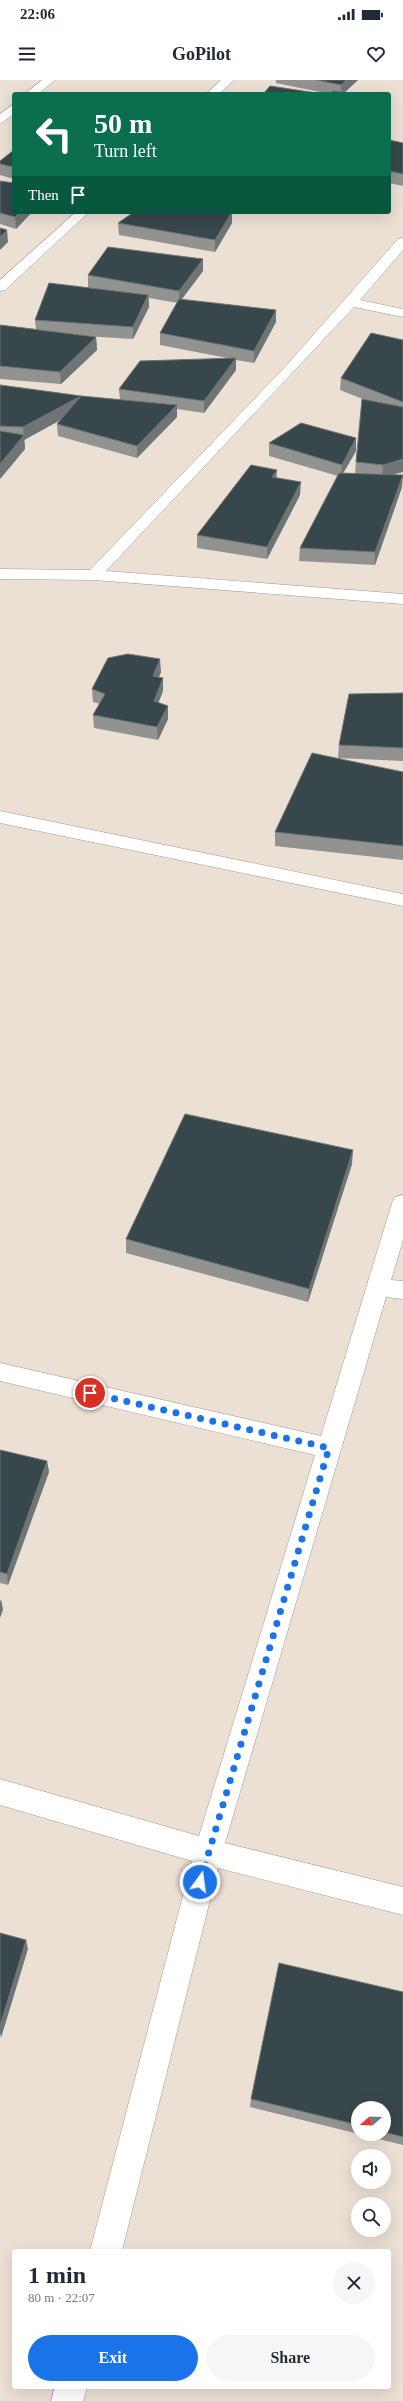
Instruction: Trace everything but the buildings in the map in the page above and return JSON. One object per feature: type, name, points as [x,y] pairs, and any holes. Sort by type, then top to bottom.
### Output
[{"type":"street","points":[[34,92],[49,80]]},
{"type":"street","points":[[214,92],[228,80]]},
{"type":"street","points":[[0,120],[12,110]]},
{"type":"street","points":[[0,287],[80,214]]},
{"type":"street","points":[[94,575],[177,485],[353,303],[403,242]]},
{"type":"street","points":[[353,303],[403,313]]},
{"type":"street","points":[[0,574],[94,575],[403,599]]},
{"type":"street","points":[[0,817],[403,900]]},
{"type":"street","points":[[107,2249],[208,1852],[403,1203]]},
{"type":"street","points":[[378,1287],[403,1290]]},
{"type":"street","points":[[0,1372],[329,1448]]},
{"type":"street","points":[[0,1792],[208,1852],[403,1901]]},
{"type":"street","points":[[67,2401],[70,2389]]},
{"type":"route","points":[[90,1393],[329,1448],[200,1882]]}]
